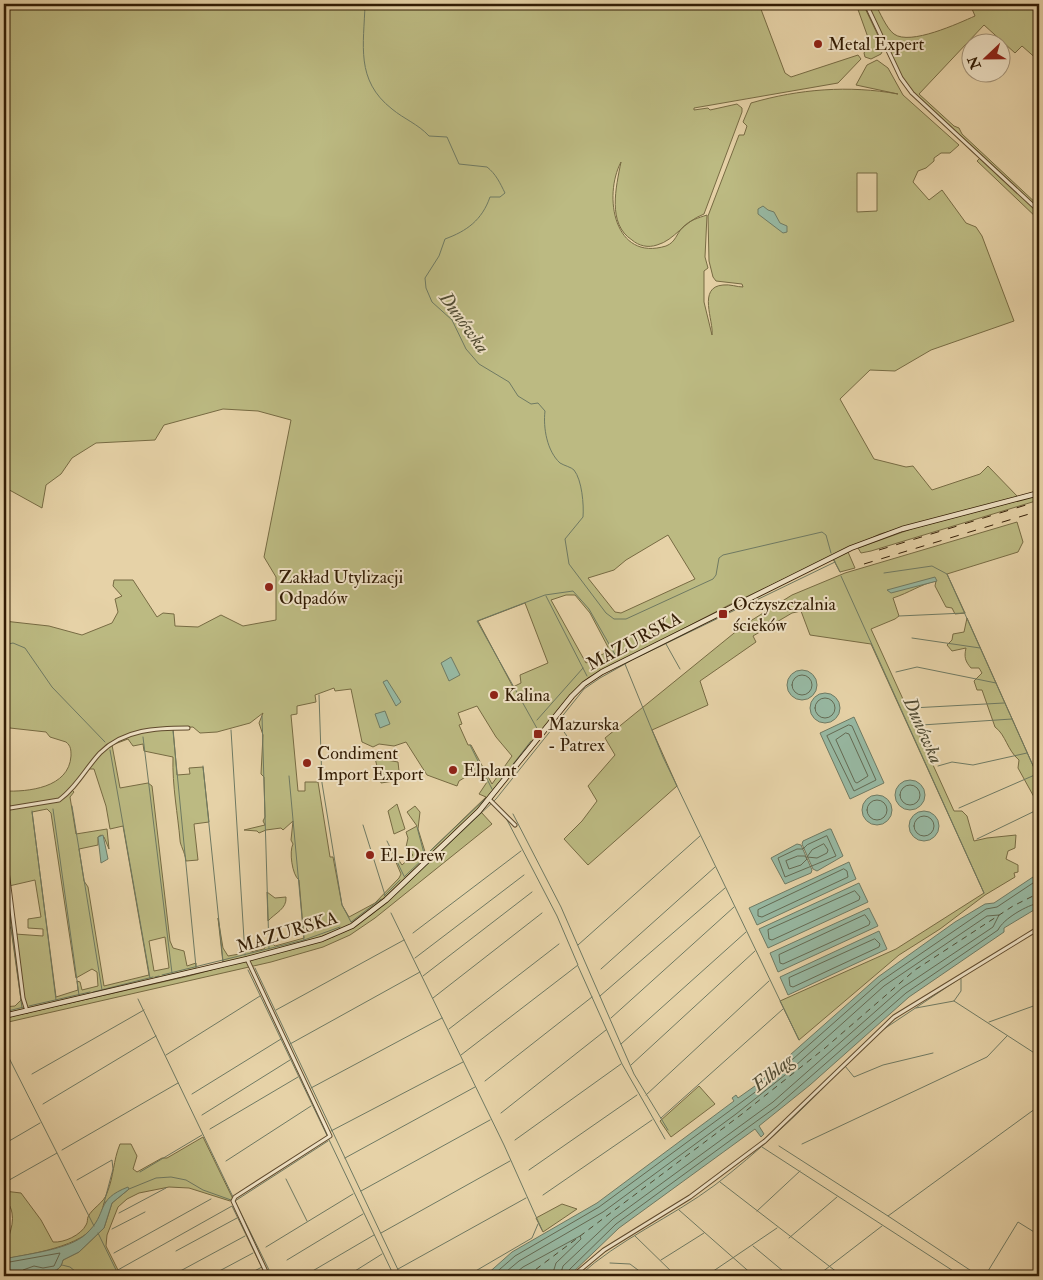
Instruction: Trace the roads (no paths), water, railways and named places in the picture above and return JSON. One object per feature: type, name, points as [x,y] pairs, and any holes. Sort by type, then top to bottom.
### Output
[{"type":"main road","name":"MAZURSKA","points":[[4,1016],[247,959],[322,939],[358,922],[395,891],[490,800],[578,689],[602,672],[871,540],[914,525],[1039,493]]},
{"type":"street","points":[[866,4],[901,78],[912,93],[1039,211]]},
{"type":"street","points":[[4,809],[59,800],[100,753],[136,732],[155,728],[188,728]]},
{"type":"street","points":[[490,800],[515,825]]},
{"type":"street","points":[[4,847],[23,998],[27,1011]]},
{"type":"street","points":[[573,1276],[617,1241],[690,1197],[764,1141],[874,1034],[894,1017],[1039,928]]},
{"type":"street","points":[[247,959],[330,1136],[236,1197],[233,1201],[268,1276]]},
{"type":"water","points":[[763,206],[774,212],[780,223],[787,226],[787,232],[783,233],[758,214],[758,209]]},
{"type":"water","points":[[935,577],[937,581],[891,593],[887,590]]},
{"type":"water","points":[[451,657],[460,675],[449,681],[441,663]]},
{"type":"water","points":[[802,670],[813,674],[817,685],[813,696],[802,700],[791,696],[787,685],[791,674]]},
{"type":"water","points":[[387,680],[401,702],[396,706],[383,682]]},
{"type":"water","points":[[825,693],[836,697],[840,708],[836,719],[825,723],[814,719],[810,708],[814,697]]},
{"type":"water","points":[[385,711],[390,724],[380,728],[375,714]]},
{"type":"water","points":[[854,717],[884,783],[850,799],[820,733]]},
{"type":"water","points":[[910,780],[921,784],[925,795],[921,806],[910,810],[899,806],[895,795],[899,784]]},
{"type":"water","points":[[877,795],[888,799],[892,810],[888,821],[877,825],[866,821],[862,810],[866,799]]},
{"type":"water","points":[[924,811],[935,815],[939,826],[935,837],[924,841],[913,837],[909,826],[913,815]]},
{"type":"water","points":[[831,829],[843,856],[817,871],[813,869],[802,844],[803,841]]},
{"type":"water","points":[[103,835],[108,859],[101,863],[98,837]]},
{"type":"water","points":[[797,844],[801,845],[812,870],[811,873],[785,884],[771,858]]},
{"type":"water","points":[[849,862],[856,879],[757,925],[749,908]]},
{"type":"water","name":"Elbląg","points":[[1039,873],[1039,907],[1004,928],[1004,932],[909,997],[810,1085],[759,1126],[764,1134],[761,1137],[755,1129],[619,1228],[569,1276],[485,1276],[512,1252],[597,1203],[734,1101],[732,1098],[736,1095],[738,1098],[755,1086],[878,977],[955,922],[985,904],[994,903]]},
{"type":"water","points":[[859,883],[868,902],[768,948],[759,929]]},
{"type":"water","points":[[869,908],[878,926],[778,972],[770,953]]},
{"type":"water","points":[[879,931],[887,949],[788,995],[780,977]]},
{"type":"water","points":[[128,1187],[129,1189],[112,1203],[104,1228],[79,1252],[63,1260],[58,1269],[4,1276],[4,1259],[58,1248],[78,1239],[93,1226],[110,1197]]},
{"type":"waterway","name":"Dunówka","points":[[365,4],[364,61],[372,86],[380,98],[429,136],[447,137],[459,164],[487,167],[505,193],[500,197],[490,197],[483,212],[473,224],[445,239],[439,256],[425,278],[426,288],[432,302],[452,320],[466,349],[479,364],[509,382],[518,396],[531,404],[538,403],[545,411],[545,432],[549,446],[560,463],[571,468],[577,474],[582,493],[583,517],[565,539],[569,564],[606,613],[614,619],[626,619],[713,579],[716,575],[719,558],[723,555],[822,532],[826,535],[831,553]]},
{"type":"waterway","name":"Dunówka","points":[[834,560],[840,572]]},
{"type":"waterway","points":[[742,607],[835,562]]},
{"type":"waterway","points":[[884,573],[932,566],[947,574],[1039,779]]},
{"type":"waterway","name":"Dunówka","points":[[841,576],[984,893]]},
{"type":"waterway","points":[[539,732],[477,621],[545,595],[573,591],[589,609],[617,658]]},
{"type":"waterway","points":[[546,596],[587,676]]},
{"type":"waterway","points":[[395,895],[496,799],[584,689],[632,660],[735,610]]},
{"type":"waterway","points":[[899,616],[965,613]]},
{"type":"waterway","points":[[912,638],[980,648]]},
{"type":"waterway","points":[[4,645],[13,643],[25,648],[52,687],[105,742]]},
{"type":"waterway","points":[[666,644],[680,669]]},
{"type":"waterway","points":[[625,664],[663,757],[799,1040]]},
{"type":"waterway","points":[[896,672],[917,667],[996,683]]},
{"type":"waterway","points":[[537,720],[583,668]]},
{"type":"waterway","points":[[319,695],[322,783],[342,905],[351,922],[381,899]]},
{"type":"waterway","points":[[912,708],[1004,703]]},
{"type":"waterway","points":[[262,716],[269,949]]},
{"type":"waterway","points":[[922,725],[1012,719]]},
{"type":"waterway","points":[[558,723],[577,751]]},
{"type":"waterway","points":[[231,730],[245,955]]},
{"type":"waterway","points":[[173,731],[196,967]]},
{"type":"waterway","points":[[143,737],[172,973]]},
{"type":"waterway","points":[[489,795],[531,741]]},
{"type":"waterway","points":[[470,745],[492,789]]},
{"type":"waterway","points":[[110,750],[150,978]]},
{"type":"waterway","points":[[938,766],[952,762],[973,765],[1027,753]]},
{"type":"waterway","points":[[203,766],[223,961]]},
{"type":"waterway","points":[[959,808],[1037,774]]},
{"type":"waterway","points":[[289,776],[304,940]]},
{"type":"waterway","points":[[427,854],[485,799]]},
{"type":"waterway","points":[[72,806],[102,990]]},
{"type":"waterway","points":[[53,809],[79,995]]},
{"type":"waterway","points":[[977,839],[1039,809]]},
{"type":"waterway","points":[[32,811],[56,1000]]},
{"type":"waterway","points":[[513,814],[561,907],[634,1074],[668,1130]]},
{"type":"waterway","points":[[461,1055],[578,965],[557,916],[506,818]]},
{"type":"waterway","points":[[363,825],[385,895]]},
{"type":"waterway","points":[[404,877],[425,857],[417,827]]},
{"type":"waterway","points":[[578,945],[700,836]]},
{"type":"waterway","points":[[387,841],[404,876]]},
{"type":"waterway","points":[[413,933],[521,851]]},
{"type":"waterway","points":[[601,969],[715,867]]},
{"type":"waterway","points":[[4,870],[22,1008]]},
{"type":"waterway","points":[[415,958],[524,875]]},
{"type":"waterway","points":[[384,896],[400,880]]},
{"type":"waterway","points":[[600,996],[725,888]]},
{"type":"waterway","points":[[423,976],[532,892]]},
{"type":"waterway","points":[[611,1018],[734,907]]},
{"type":"waterway","points":[[391,913],[504,1145],[542,1230]]},
{"type":"waterway","points":[[433,998],[542,913]]},
{"type":"waterway","points":[[162,975],[304,940],[340,927]]},
{"type":"waterway","points":[[1033,933],[1039,930]]},
{"type":"waterway","points":[[621,1044],[746,932]]},
{"type":"waterway","points":[[276,1010],[404,940]]},
{"type":"waterway","points":[[449,1029],[559,944]]},
{"type":"waterway","points":[[631,1065],[755,951]]},
{"type":"waterway","points":[[578,966],[622,1064],[665,1139]]},
{"type":"waterway","points":[[255,968],[401,1276]]},
{"type":"waterway","points":[[248,970],[394,1276]]},
{"type":"waterway","points":[[290,1044],[420,972]]},
{"type":"waterway","points":[[884,1029],[968,973]]},
{"type":"waterway","points":[[155,977],[159,976]]},
{"type":"waterway","points":[[93,992],[153,977]]},
{"type":"waterway","points":[[916,1008],[954,1001],[961,991],[961,979]]},
{"type":"waterway","points":[[646,1095],[769,981]]},
{"type":"waterway","points":[[29,1006],[90,992]]},
{"type":"waterway","points":[[166,1055],[260,996]]},
{"type":"waterway","points":[[485,1081],[592,997]]},
{"type":"waterway","points":[[138,999],[233,1197]]},
{"type":"waterway","points":[[954,1001],[1039,1056]]},
{"type":"waterway","points":[[989,1022],[1039,1004]]},
{"type":"waterway","points":[[4,1012],[24,1007]]},
{"type":"waterway","points":[[661,1118],[783,1009]]},
{"type":"waterway","points":[[32,1074],[144,1010]]},
{"type":"waterway","points":[[311,1088],[442,1018]]},
{"type":"waterway","points":[[501,1113],[606,1030]]},
{"type":"waterway","points":[[43,1104],[156,1036]]},
{"type":"waterway","points":[[802,1144],[987,1057],[1007,1036]]},
{"type":"waterway","points":[[192,1094],[281,1039]]},
{"type":"waterway","points":[[4,1048],[57,1153],[4,1183]]},
{"type":"waterway","points":[[845,1066],[854,1077],[883,1065],[933,1053]]},
{"type":"waterway","points":[[202,1115],[290,1060]]},
{"type":"waterway","points":[[331,1131],[463,1062]]},
{"type":"waterway","points":[[515,1140],[621,1064]]},
{"type":"waterway","points":[[210,1129],[298,1077]]},
{"type":"waterway","points":[[579,1276],[611,1251],[715,1185],[777,1133],[834,1077]]},
{"type":"waterway","points":[[62,1150],[178,1083]]},
{"type":"waterway","points":[[345,1158],[475,1087]]},
{"type":"waterway","points":[[529,1170],[637,1095]]},
{"type":"waterway","points":[[226,1161],[311,1106]]},
{"type":"waterway","points":[[779,1146],[888,1216],[1039,1106]]},
{"type":"waterway","points":[[361,1191],[490,1120]]},
{"type":"waterway","points":[[543,1195],[652,1120]]},
{"type":"waterway","points":[[4,1144],[40,1123]]},
{"type":"waterway","points":[[140,1172],[202,1135]]},
{"type":"waterway","points":[[235,1201],[328,1141]]},
{"type":"waterway","points":[[762,1147],[961,1276]]},
{"type":"waterway","points":[[57,1153],[94,1226]]},
{"type":"waterway","points":[[77,1180],[112,1160],[113,1169],[104,1203]]},
{"type":"waterway","points":[[381,1233],[510,1161]]},
{"type":"waterway","points":[[757,1211],[800,1171]]},
{"type":"waterway","points":[[129,1189],[156,1178],[171,1177],[186,1180],[203,1190],[231,1200]]},
{"type":"waterway","points":[[286,1179],[307,1221]]},
{"type":"waterway","points":[[720,1182],[842,1276]]},
{"type":"waterway","points":[[119,1213],[166,1188]]},
{"type":"waterway","points":[[266,1247],[353,1194]]},
{"type":"waterway","points":[[789,1238],[837,1197]]},
{"type":"waterway","points":[[398,1269],[526,1198]]},
{"type":"waterway","points":[[114,1253],[211,1199]]},
{"type":"waterway","points":[[235,1201],[272,1276]]},
{"type":"waterway","points":[[116,1271],[232,1206],[266,1276]]},
{"type":"waterway","points":[[679,1210],[754,1276]]},
{"type":"waterway","points":[[112,1229],[145,1212]]},
{"type":"waterway","points":[[287,1260],[363,1214]]},
{"type":"waterway","points":[[888,1216],[979,1276]]},
{"type":"waterway","points":[[176,1251],[237,1218]]},
{"type":"waterway","points":[[985,1276],[1018,1222],[1039,1235]]},
{"type":"waterway","points":[[467,1276],[532,1238],[538,1224]]},
{"type":"waterway","points":[[817,1276],[882,1226]]},
{"type":"waterway","points":[[706,1276],[777,1228]]},
{"type":"waterway","points":[[98,1233],[119,1276]]},
{"type":"waterway","points":[[661,1260],[704,1233]]},
{"type":"waterway","points":[[304,1276],[374,1235]]},
{"type":"waterway","points":[[171,1276],[245,1236]]},
{"type":"waterway","points":[[635,1236],[676,1276]]},
{"type":"waterway","points":[[753,1246],[783,1271]]},
{"type":"waterway","points":[[210,1276],[253,1253]]},
{"type":"waterway","points":[[347,1276],[382,1254]]},
{"type":"waterway","points":[[610,1263],[630,1264],[646,1276]]},
{"type":"waterway","points":[[62,1265],[70,1267],[81,1276]]},
{"type":"waterway","points":[[245,1276],[262,1267]]},
{"type":"waterway","points":[[664,1276],[672,1274]]},
{"type":"railway","points":[[879,550],[1039,501]]},
{"type":"railway","points":[[864,564],[1039,511]]},
{"type":"place","name":"Metal Expert","points":[[818,44]]},
{"type":"place","name":"Zakład Utylizacji Odpadów","points":[[269,587]]},
{"type":"place","name":"Oczyszczalnia ścieków","points":[[723,614]]},
{"type":"place","name":"Kalina","points":[[494,695]]},
{"type":"place","name":"Mazurska - Patrex","points":[[538,734]]},
{"type":"place","name":"Condiment Import Export","points":[[307,763]]},
{"type":"place","name":"Elplant","points":[[453,770]]},
{"type":"place","name":"El-Drew","points":[[370,855]]}]
